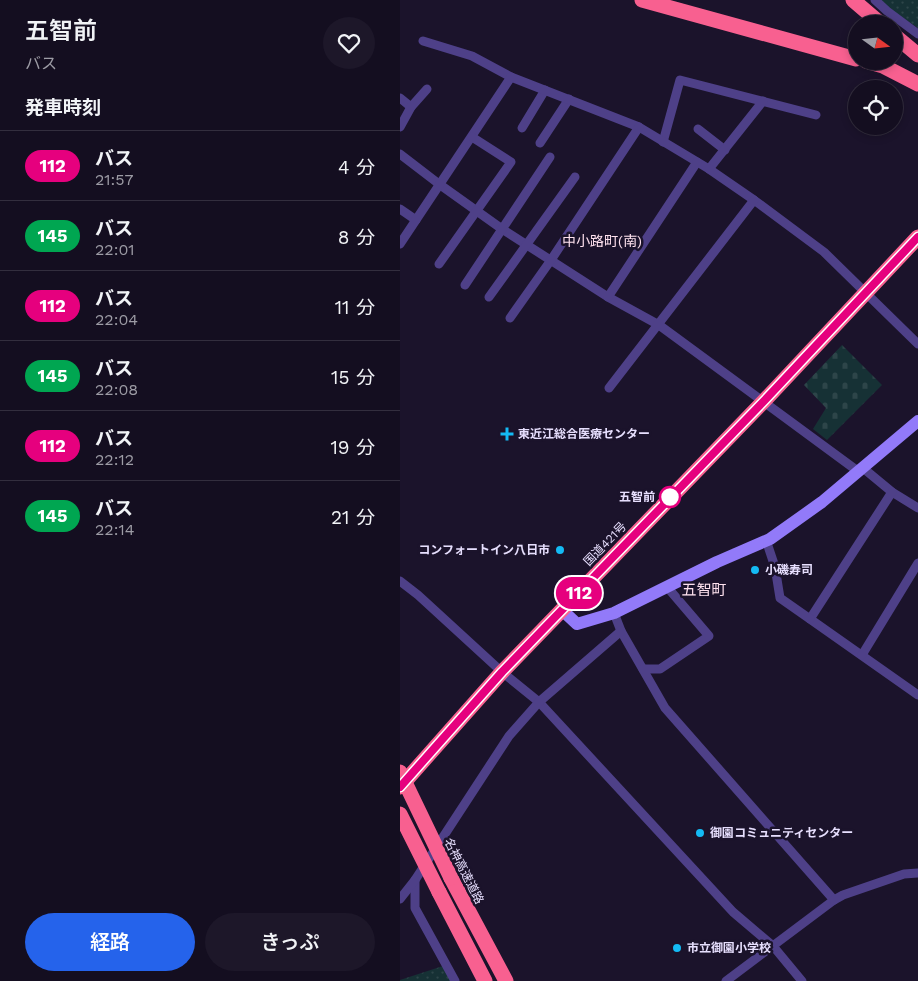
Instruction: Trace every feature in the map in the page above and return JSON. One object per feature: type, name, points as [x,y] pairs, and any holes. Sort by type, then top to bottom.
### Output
[{"type":"highway","points":[[642,0],[848,57]]},
{"type":"highway","points":[[852,0],[870,15]]},
{"type":"highway","points":[[903,42],[918,55]]},
{"type":"highway","points":[[891,70],[918,84]]},
{"type":"highway","name":"国道421号","points":[[400,787],[502,672],[764,401],[918,237]]},
{"type":"highway","name":"名神高速道路","points":[[400,772],[451,878],[506,981]]},
{"type":"highway","points":[[400,814],[485,981]]},
{"type":"street","points":[[875,0],[886,11],[918,34]]},
{"type":"street","points":[[423,41],[472,56],[511,77],[639,127],[698,162],[754,200],[824,252],[918,344]]},
{"type":"street","points":[[400,244],[511,77]]},
{"type":"street","points":[[664,142],[680,80],[816,115]]},
{"type":"street","points":[[400,127],[411,108],[426,89]]},
{"type":"street","points":[[522,128],[545,90]]},
{"type":"street","points":[[400,98],[411,108]]},
{"type":"street","points":[[540,143],[569,99]]},
{"type":"street","points":[[708,169],[763,101]]},
{"type":"street","points":[[510,318],[551,260],[639,127]]},
{"type":"street","points":[[698,129],[725,150]]},
{"type":"street","points":[[440,264],[512,162],[472,137]]},
{"type":"street","points":[[400,154],[502,229],[608,297],[659,325],[892,492],[918,508]]},
{"type":"street","points":[[465,285],[550,157]]},
{"type":"street","points":[[608,297],[698,162]]},
{"type":"street","points":[[489,297],[575,177]]},
{"type":"street","points":[[609,388],[754,200]]},
{"type":"street","points":[[400,209],[416,220]]},
{"type":"street","points":[[562,610],[577,624],[614,613],[766,540],[822,502],[918,421]]},
{"type":"street","points":[[810,619],[892,492]]},
{"type":"street","points":[[766,540],[775,567],[780,598],[916,690]]},
{"type":"street","points":[[862,655],[918,564]]},
{"type":"street","points":[[400,581],[418,595],[502,672],[539,702],[733,912],[773,946],[802,981]]},
{"type":"street","points":[[643,669],[660,669],[709,636],[668,588]]},
{"type":"street","points":[[614,613],[621,632],[665,708],[834,900]]},
{"type":"street","points":[[400,899],[415,880],[509,736],[539,702],[621,632]]},
{"type":"street","points":[[726,981],[834,900],[904,874],[918,873]]},
{"type":"street","points":[[415,880],[415,908],[455,981]]},
{"type":"green space","points":[[918,0],[918,28],[903,18],[903,15],[899,15],[878,1]]},
{"type":"green space","points":[[842,345],[882,385],[827,440],[813,429],[826,408],[804,385]]},
{"type":"green space","points":[[446,965],[455,981],[400,981],[400,980]]},
{"type":"bus line","name":"112","points":[[400,787],[502,672],[764,401],[918,237]]},
{"type":"place","name":"東近江総合医療センター","points":[[507,434]]},
{"type":"place","name":"五智前","points":[[670,497]]},
{"type":"place","name":"コンフォートイン八日市","points":[[560,550]]},
{"type":"place","name":"小磯寿司","points":[[755,570]]},
{"type":"place","name":"御園コミュニティセンター","points":[[700,833]]},
{"type":"place","name":"市立御園小学校","points":[[677,948]]},
{"type":"district","name":"中小路町(南)","points":[[602,241]]},
{"type":"district","name":"五智町","points":[[704,590]]}]
